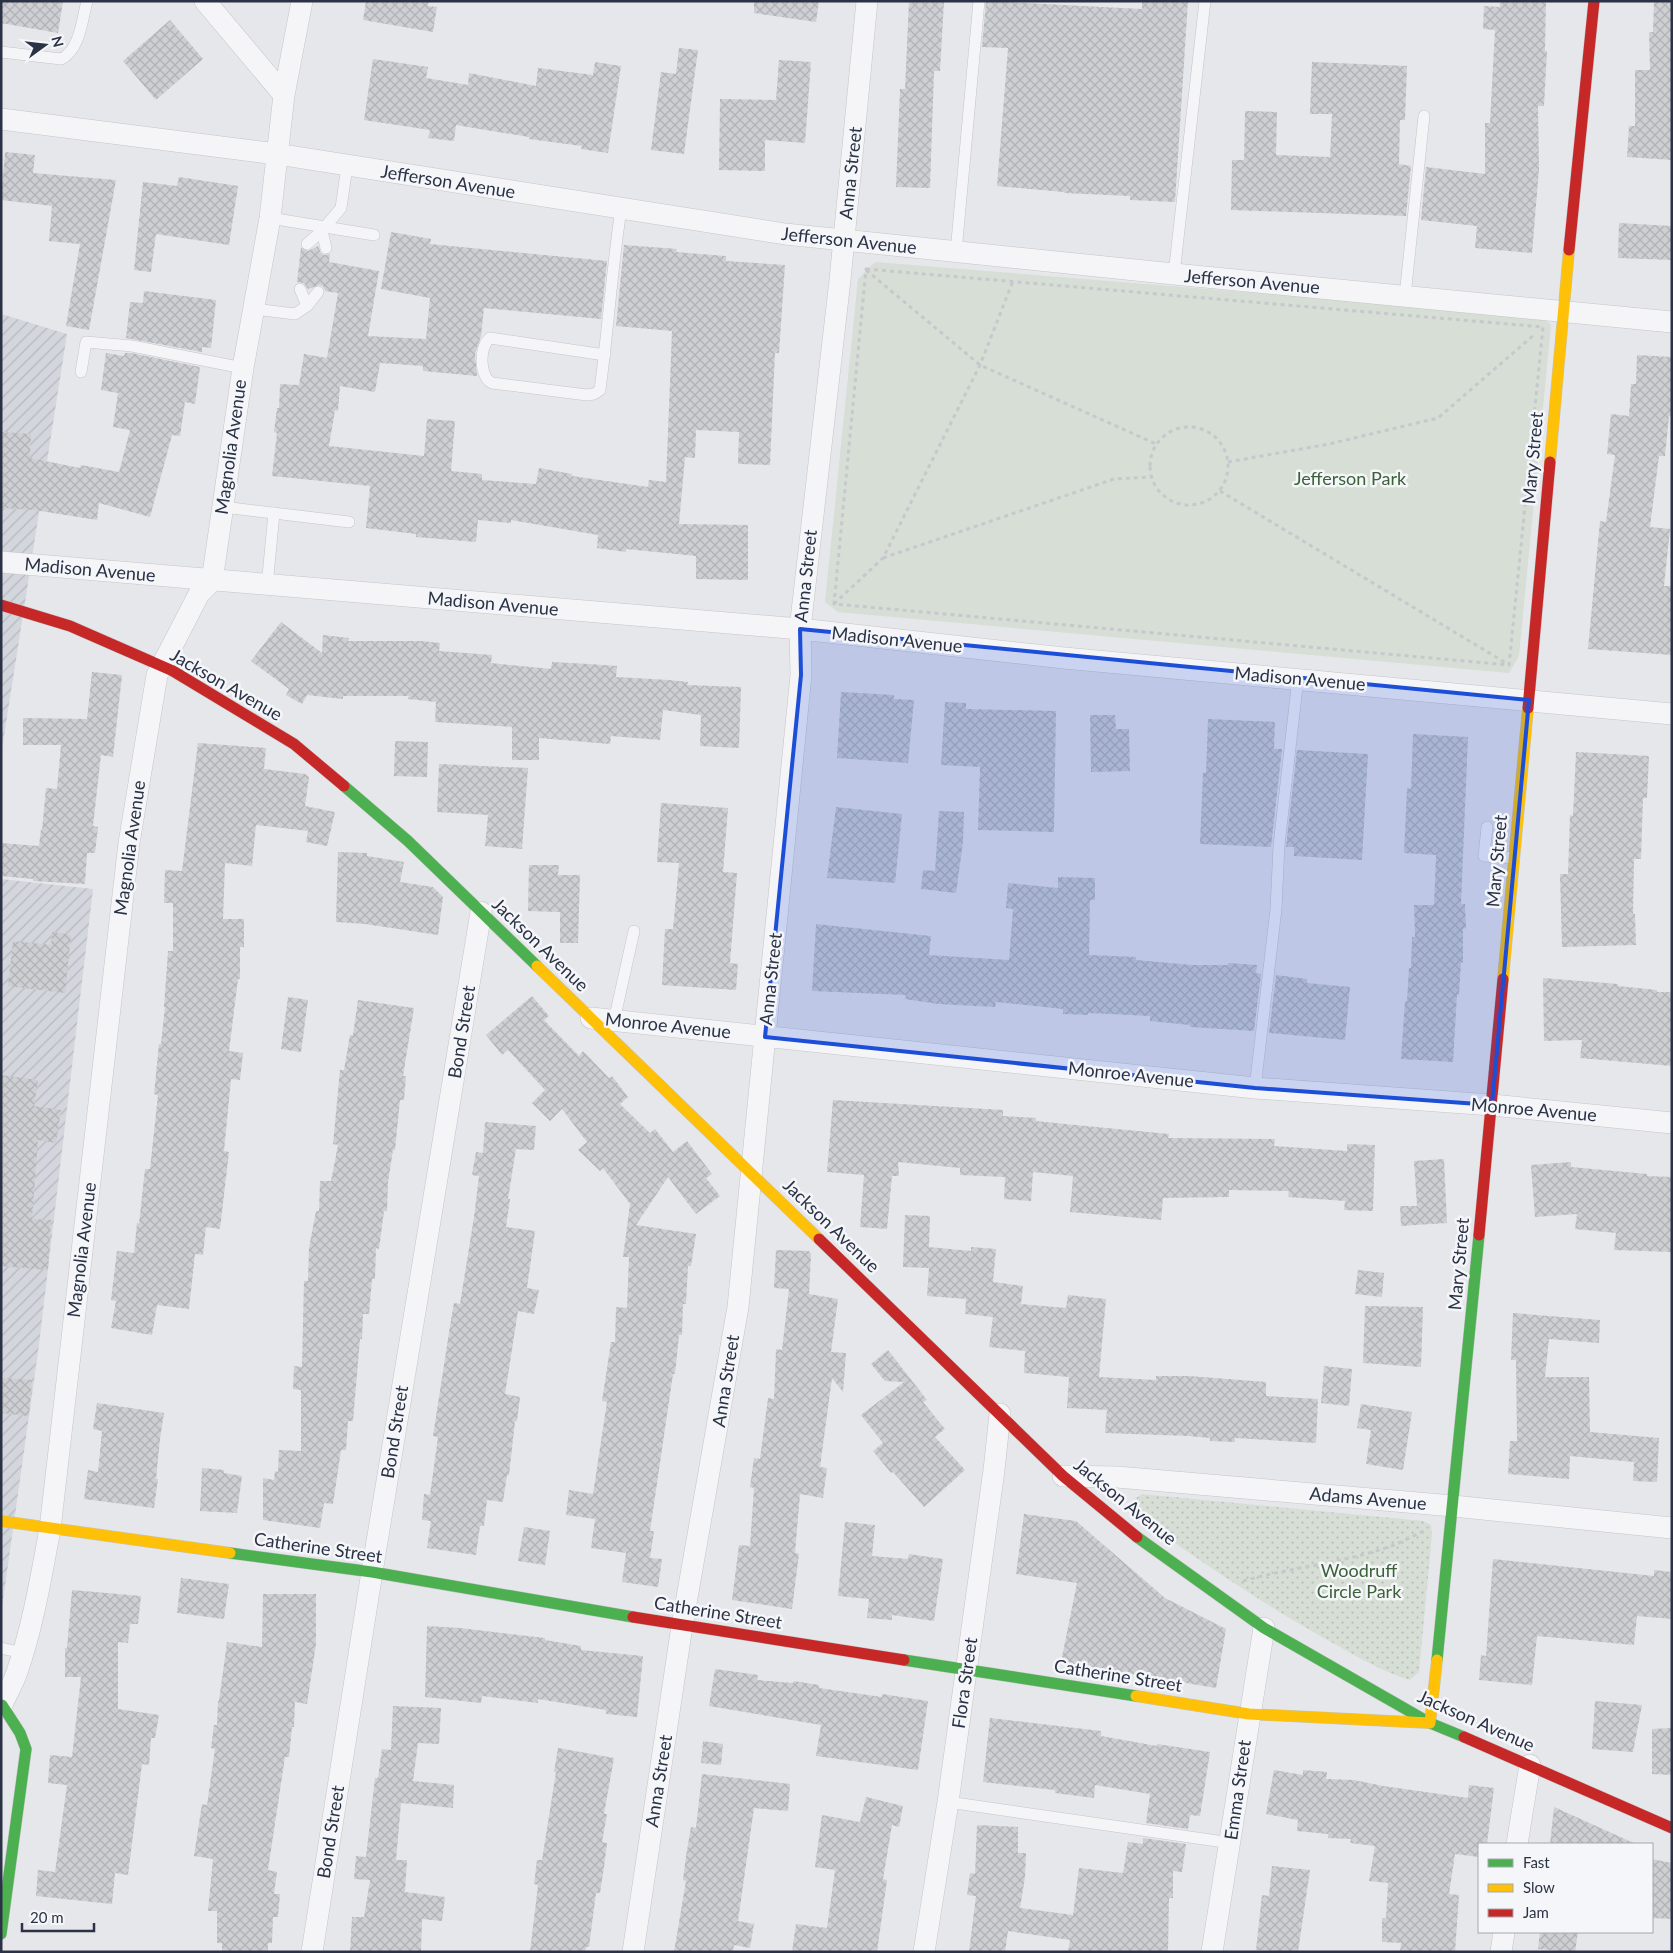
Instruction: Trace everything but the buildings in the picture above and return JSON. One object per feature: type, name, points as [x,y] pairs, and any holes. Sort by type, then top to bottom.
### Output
[{"type":"main road","name":"Mary Street","points":[[1430,1723],[1492,1105],[1530,700],[1563,312],[1594,1]]},
{"type":"main road","name":"Jackson Avenue","points":[[1,605],[70,626],[173,671],[294,744],[408,841],[1063,1476],[1148,1546],[1264,1628],[1430,1723],[1530,1764],[1672,1828]]},
{"type":"main road","name":"Catherine Street","points":[[1,1521],[372,1572],[682,1626],[1249,1714],[1430,1723]]},
{"type":"main road","points":[[1,1934],[26,1749],[20,1733],[2,1706]]},
{"type":"street","points":[[205,1],[284,95]]},
{"type":"street","name":"Magnolia Avenue","points":[[2,1706],[17,1674],[23,1653],[38,1592],[50,1529],[129,843],[157,675],[199,594],[212,580],[243,368],[270,218],[284,95],[302,1]]},
{"type":"street","name":"Anna Street","points":[[633,1952],[682,1626],[738,1307],[801,675],[800,629],[844,241],[867,1]]},
{"type":"street","name":"Jefferson Avenue","points":[[1,119],[277,154],[621,209],[844,241],[1672,322]]},
{"type":"street","name":"Madison Avenue","points":[[1,562],[267,586],[800,629],[1064,658],[1298,678],[1672,714]]},
{"type":"street","name":"Bond Street","points":[[312,1952],[372,1572],[482,912]]},
{"type":"street","name":"Monroe Avenue","points":[[591,1018],[1255,1088],[1492,1105],[1672,1123]]},
{"type":"street","name":"Flora Street","points":[[924,1952],[967,1669],[1000,1414]]},
{"type":"street","name":"Adams Avenue","points":[[1063,1476],[1117,1477],[1453,1506],[1672,1528]]},
{"type":"street","name":"Emma Street","points":[[1212,1952],[1264,1628]]},
{"type":"street","points":[[1517,1843],[1530,1764]]},
{"type":"street","points":[[1501,1952],[1504,1933]]},
{"type":"lane","points":[[1,52],[61,59],[68,56],[76,43],[87,1]]},
{"type":"lane","points":[[956,252],[979,1]]},
{"type":"lane","points":[[1174,274],[1205,1]]},
{"type":"lane","points":[[1405,296],[1424,116]]},
{"type":"lane","points":[[307,244],[324,229],[341,208],[347,166]]},
{"type":"lane","points":[[605,355],[490,338],[484,345],[482,370],[487,380],[492,383],[587,395],[594,394],[600,390],[605,355],[614,254],[621,209]]},
{"type":"lane","points":[[270,218],[324,229],[374,235]]},
{"type":"lane","points":[[324,229],[326,248]]},
{"type":"lane","points":[[300,289],[307,306]]},
{"type":"lane","points":[[254,309],[295,314],[307,306],[318,292]]},
{"type":"lane","points":[[81,372],[86,342],[132,346],[243,368]]},
{"type":"lane","points":[[222,507],[350,522]]},
{"type":"lane","points":[[267,586],[274,513]]},
{"type":"lane","points":[[1255,1088],[1276,909],[1279,845],[1298,678]]},
{"type":"lane","points":[[1487,827],[1484,856],[1514,858]]},
{"type":"lane","points":[[614,1021],[634,931]]},
{"type":"lane","points":[[1,1648],[23,1653]]},
{"type":"lane","points":[[948,1802],[1231,1843]]},
{"type":"path","points":[[866,270],[1543,327]]},
{"type":"path","points":[[866,270],[980,365],[1156,444]]},
{"type":"path","points":[[834,604],[866,270]]},
{"type":"path","points":[[834,604],[883,558],[980,365],[1013,281]]},
{"type":"path","points":[[1228,462],[1329,444],[1438,418],[1543,327]]},
{"type":"path","points":[[1509,664],[1543,327]]},
{"type":"path","points":[[1186,427],[1198,428],[1209,432],[1225,450],[1228,462],[1228,472],[1220,491],[1211,499],[1200,504],[1187,505],[1176,503],[1161,493],[1152,477],[1150,466],[1156,444],[1175,429],[1186,427]]},
{"type":"path","points":[[883,558],[1114,479],[1152,477]]},
{"type":"path","points":[[1220,491],[1509,664]]},
{"type":"path","points":[[834,604],[1509,664]]},
{"type":"path","points":[[1243,1580],[1277,1571],[1322,1564],[1393,1545],[1426,1530]]},
{"type":"highlighted area","points":[[800,629],[1529,700],[1492,1105],[1255,1088],[765,1037],[801,675]]},
{"type":"shaded area","points":[[1,314],[67,334],[1,755]]},
{"type":"shaded area","points":[[1,879],[93,889],[39,1345],[1,1614]]},
{"type":"green space","name":"Jefferson Park","points":[[875,262],[1541,316],[1551,325],[1519,656],[1509,673],[838,612],[825,602],[858,279]]},
{"type":"green space","name":"Woodruff Circle Park","points":[[1142,1494],[1423,1521],[1431,1525],[1432,1535],[1419,1672],[1410,1680],[1380,1668],[1306,1628],[1256,1597],[1136,1515],[1132,1507],[1132,1501]]},
{"type":"traffic: fast","points":[[344,786],[408,841],[537,966]]},
{"type":"traffic: fast","points":[[1437,1660],[1479,1235]]},
{"type":"traffic: fast","points":[[1137,1537],[1264,1628],[1430,1723],[1464,1737]]},
{"type":"traffic: fast","points":[[230,1553],[372,1572],[633,1617]]},
{"type":"traffic: fast","points":[[904,1660],[1136,1696]]},
{"type":"traffic: fast","points":[[1,1934],[26,1749],[20,1733],[2,1705]]},
{"type":"traffic: slow","points":[[1550,462],[1569,250]]},
{"type":"traffic: slow","points":[[1503,979],[1528,708]]},
{"type":"traffic: slow","points":[[537,966],[819,1239]]},
{"type":"traffic: slow","points":[[1,1521],[230,1553]]},
{"type":"traffic: slow","points":[[1136,1696],[1249,1714],[1430,1723],[1437,1660]]},
{"type":"traffic: jam","points":[[1569,250],[1594,1]]},
{"type":"traffic: jam","points":[[1528,708],[1550,462]]},
{"type":"traffic: jam","points":[[1,605],[70,626],[173,671],[294,744],[344,786]]},
{"type":"traffic: jam","points":[[1479,1235],[1503,979]]},
{"type":"traffic: jam","points":[[819,1239],[1063,1476],[1137,1537]]},
{"type":"traffic: jam","points":[[633,1617],[904,1660]]},
{"type":"traffic: jam","points":[[1464,1737],[1672,1828]]}]
